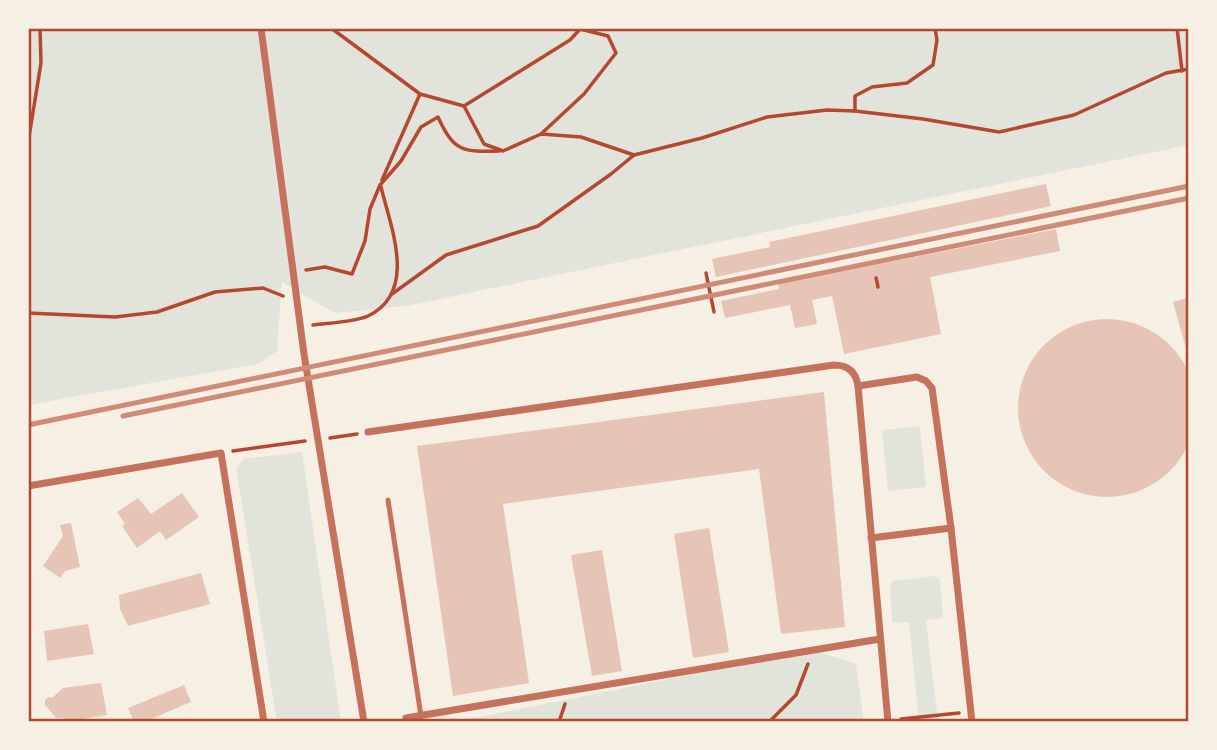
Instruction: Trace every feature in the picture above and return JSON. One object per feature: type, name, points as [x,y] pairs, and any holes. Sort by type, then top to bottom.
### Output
[{"type":"street","points":[[261,28],[304,354],[364,722]]},
{"type":"street","points":[[368,432],[834,365],[850,370],[856,377],[858,386],[888,721]]},
{"type":"street","points":[[858,386],[913,377],[926,381],[934,394],[972,722]]},
{"type":"street","points":[[28,486],[221,453],[264,722]]},
{"type":"street","points":[[871,538],[951,528]]},
{"type":"street","points":[[406,718],[880,639]]},
{"type":"lane","points":[[388,500],[421,716]]},
{"type":"path","points":[[28,143],[41,62],[40,28]]},
{"type":"path","points":[[331,28],[420,94],[464,106],[484,144],[503,150]]},
{"type":"path","points":[[855,111],[855,96],[872,87],[907,83],[933,65],[937,40],[935,28]]},
{"type":"path","points":[[1177,28],[1182,71]]},
{"type":"path","points":[[380,184],[401,161],[421,127],[438,117],[453,143],[470,152],[503,150],[541,134],[584,94],[617,53],[608,36],[581,29],[570,40],[464,106]]},
{"type":"path","points":[[392,294],[446,255],[538,226],[634,155],[702,138],[767,117],[827,110],[855,111],[999,132],[1074,115],[1166,73],[1189,69]]},
{"type":"path","points":[[293,272],[325,267],[352,274],[365,241],[370,209],[420,94]]},
{"type":"path","points":[[541,134],[581,137],[634,155]]},
{"type":"path","points":[[301,327],[367,317],[389,301],[398,278],[395,246],[380,184]]},
{"type":"path","points":[[706,273],[714,312]]},
{"type":"path","points":[[876,278],[878,287]]},
{"type":"path","points":[[28,313],[115,317],[157,312],[215,292],[263,288],[298,302]]},
{"type":"path","points":[[247,449],[292,443]]},
{"type":"path","points":[[769,722],[796,695],[813,650]]},
{"type":"path","points":[[888,721],[971,712]]},
{"type":"shaded area","points":[[28,28],[1189,28],[1189,145],[406,306],[335,313],[282,282],[277,351],[258,364],[28,405]]},
{"type":"shaded area","points":[[920,426],[926,487],[888,491],[882,430]]},
{"type":"shaded area","points":[[302,452],[341,722],[277,722],[236,468],[244,459]]},
{"type":"shaded area","points":[[935,576],[940,580],[943,618],[926,620],[938,722],[919,722],[909,622],[892,623],[890,587],[893,581]]},
{"type":"shaded area","points":[[813,650],[856,664],[864,722],[454,722]]},
{"type":"building","points":[[1046,184],[1051,206],[716,277],[712,259],[770,247],[769,242]]},
{"type":"building","points":[[1056,229],[1060,251],[930,277],[941,334],[844,354],[832,296],[812,300],[817,324],[795,328],[790,305],[725,318],[721,301],[779,289],[778,284]]},
{"type":"building","points":[[1189,297],[1189,355],[1188,355],[1173,302]]},
{"type":"building","points":[[1107,319],[1141,326],[1170,345],[1189,374],[1196,408],[1189,442],[1170,471],[1141,490],[1107,497],[1073,490],[1044,471],[1025,442],[1018,408],[1025,374],[1044,345],[1073,326]]},
{"type":"building","points":[[824,392],[845,627],[781,634],[759,469],[503,504],[529,683],[453,696],[417,446]]},
{"type":"building","points":[[182,493],[199,517],[166,540],[160,531],[137,548],[122,526],[125,524],[117,512],[138,498],[151,514]]},
{"type":"building","points":[[71,523],[80,567],[65,571],[60,578],[43,566],[63,536],[60,525]]},
{"type":"building","points":[[709,528],[729,652],[693,658],[674,534]]},
{"type":"building","points":[[602,550],[622,671],[592,676],[571,555]]},
{"type":"building","points":[[201,573],[210,604],[128,626],[120,609],[119,595]]},
{"type":"building","points":[[88,624],[94,654],[47,661],[44,631]]},
{"type":"building","points":[[101,683],[107,715],[63,722],[63,718],[56,718],[45,705],[48,697],[52,698],[63,688]]},
{"type":"building","points":[[184,685],[191,702],[144,722],[134,722],[128,708]]},
{"type":"railway","points":[[28,425],[1189,186]]},
{"type":"railway","points":[[123,416],[1189,198]]}]
